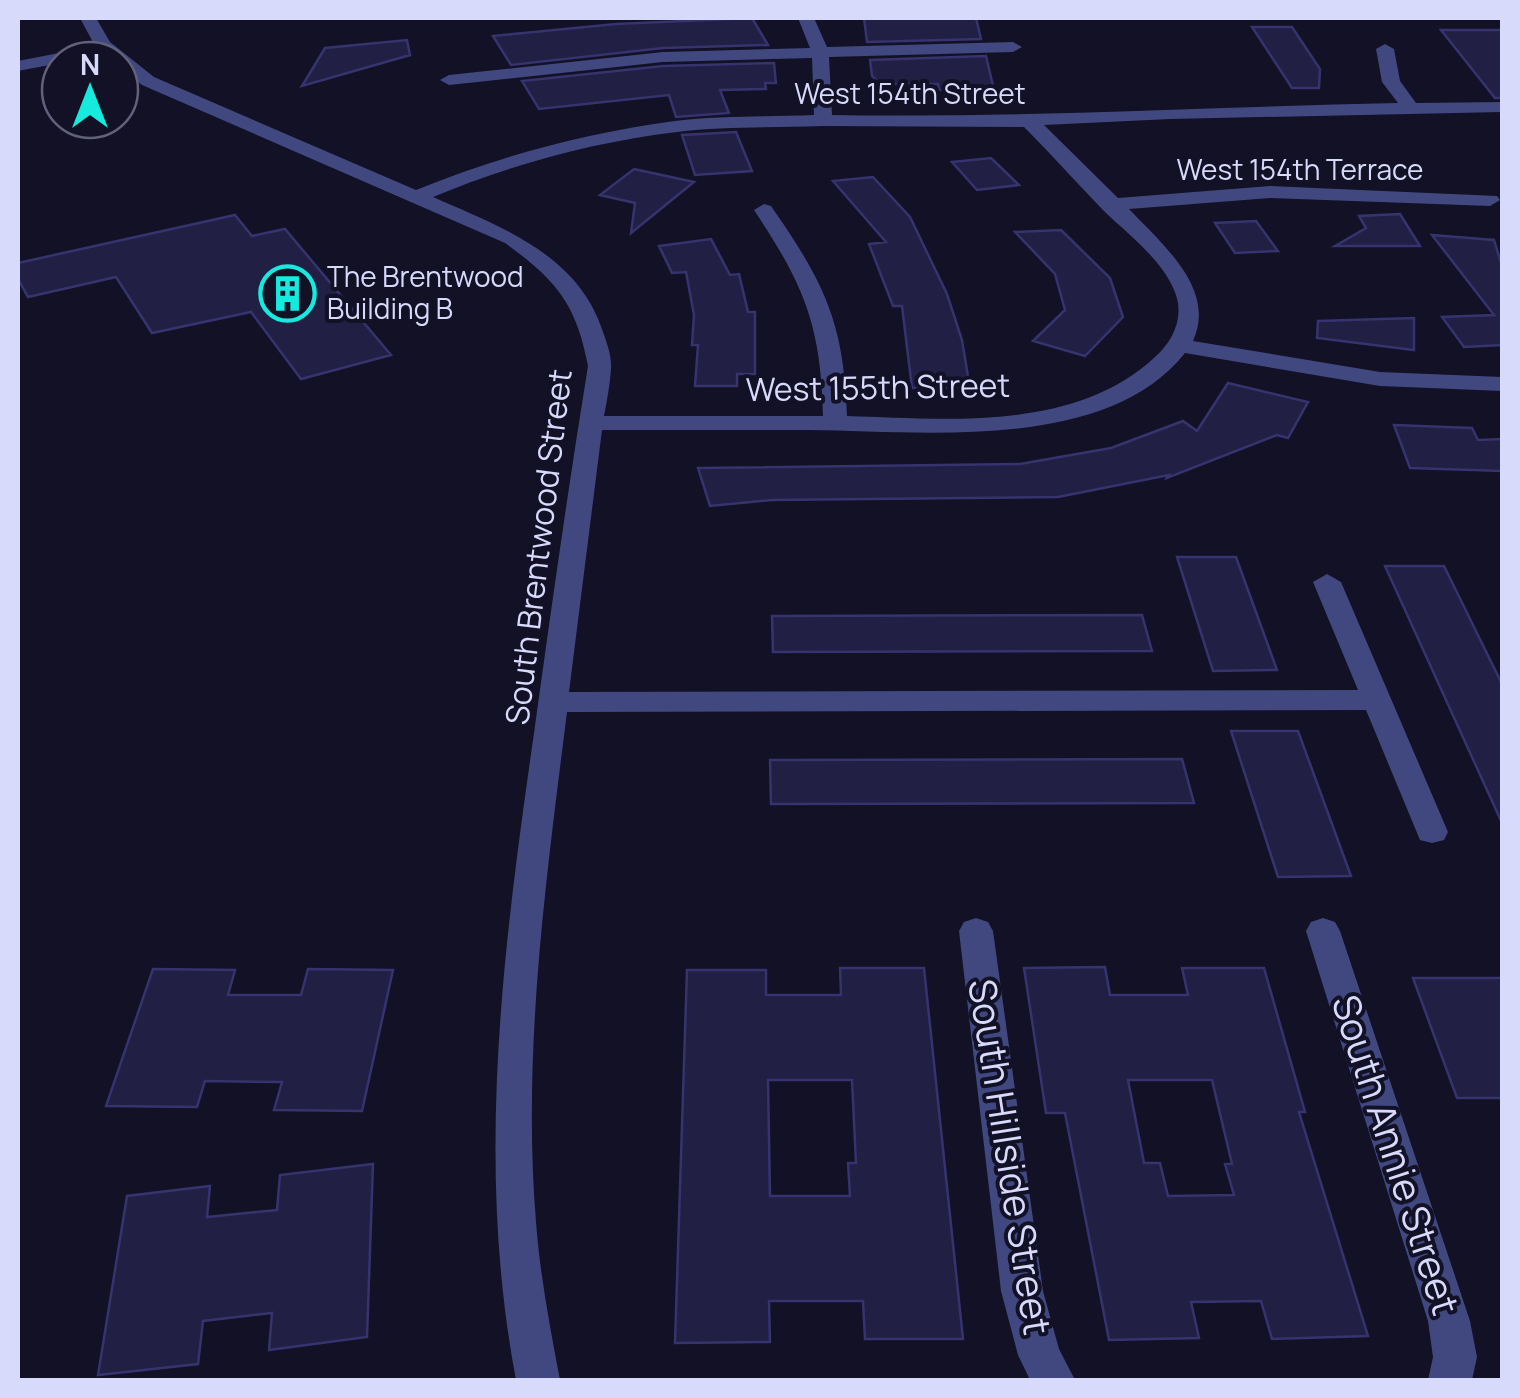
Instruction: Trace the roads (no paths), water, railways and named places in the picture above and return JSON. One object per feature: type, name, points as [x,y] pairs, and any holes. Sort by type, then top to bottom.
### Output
[{"type":"street","name":"South Brentwood Street","points":[[88,18],[101,40]]},
{"type":"street","points":[[806,18],[820,50],[823,120]]},
{"type":"street","points":[[449,80],[634,59],[820,50],[1013,48]]},
{"type":"street","points":[[1385,49],[1392,82],[1413,111]]},
{"type":"street","name":"South Brentwood Street","points":[[140,75],[174,94],[512,239],[538,258],[580,301],[592,321],[600,366],[514,1031],[512,1181],[530,1346],[538,1380]]},
{"type":"street","name":"West 154th Street","points":[[416,197],[505,164],[625,134],[725,122],[1030,122],[1170,113],[1502,107]]},
{"type":"street","points":[[1030,122],[1156,252],[1186,292],[1189,319],[1180,346],[1368,380],[1450,386],[1502,384]]},
{"type":"street","name":"West 154th Terrace","points":[[1110,205],[1270,192],[1490,200]]},
{"type":"street","points":[[764,210],[820,298],[834,360],[835,422]]},
{"type":"street","name":"West 155th Street","points":[[591,423],[1013,421],[1120,393],[1146,377],[1180,346]]},
{"type":"street","points":[[1327,582],[1432,832]]},
{"type":"street","points":[[554,702],[1377,700]]},
{"type":"street","name":"South Hillside Street","points":[[976,931],[1022,1291],[1039,1355],[1053,1380]]},
{"type":"street","name":"South Annie Street","points":[[1323,931],[1449,1321],[1456,1357],[1450,1380]]},
{"type":"place","name":"The Brentwood Building B","points":[[288,293]]}]
